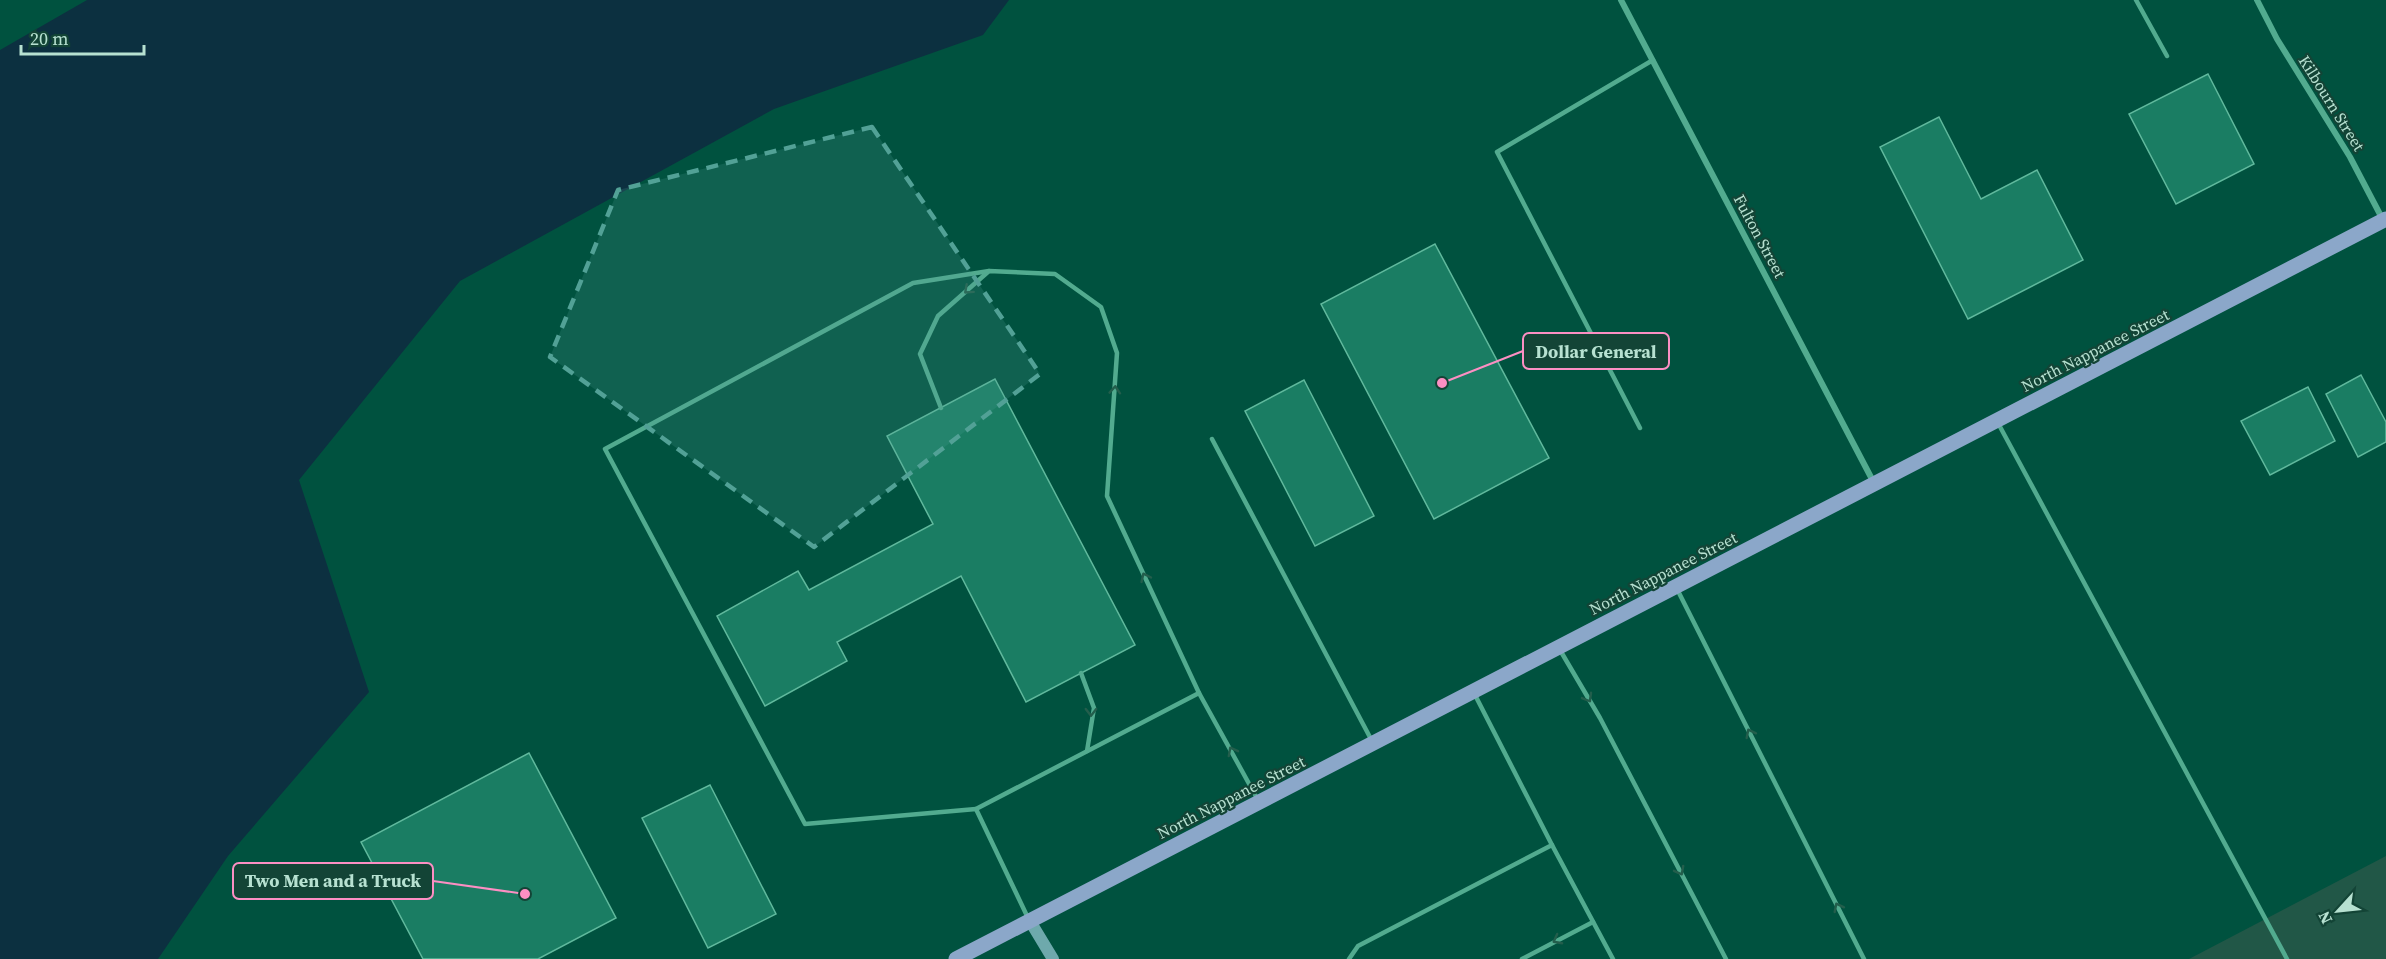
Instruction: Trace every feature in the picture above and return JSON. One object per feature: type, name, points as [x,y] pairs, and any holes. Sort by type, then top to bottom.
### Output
[{"type":"main road","name":"North Nappanee Street","points":[[956,959],[2385,219]]},
{"type":"main road","points":[[1029,921],[1053,959]]},
{"type":"street","name":"Fulton Street","points":[[1621,0],[1875,484]]},
{"type":"street","name":"Kilbourn Street","points":[[2257,0],[2277,39],[2350,157],[2385,219]]},
{"type":"lane","points":[[2136,0],[2167,56]]},
{"type":"lane","points":[[1640,428],[1497,152],[1653,60]]},
{"type":"lane","points":[[941,408],[920,354],[939,316],[989,271]]},
{"type":"lane","points":[[1199,693],[976,809],[805,824],[605,449],[913,284],[989,271],[1055,274],[1101,307],[1117,353],[1107,496],[1199,693],[1259,803]]},
{"type":"lane","points":[[1997,420],[2287,959]]},
{"type":"lane","points":[[1212,439],[1373,744]]},
{"type":"lane","points":[[1676,587],[1864,959]]},
{"type":"lane","points":[[1559,648],[1600,718],[1726,959]]},
{"type":"lane","points":[[1081,673],[1094,708],[1087,751]]},
{"type":"lane","points":[[1474,692],[1612,959]]},
{"type":"lane","points":[[976,809],[1029,921]]},
{"type":"lane","points":[[1349,959],[1358,946],[1552,845]]},
{"type":"lane","points":[[1522,959],[1593,922]]},
{"type":"highlighted area","points":[[872,127],[1040,374],[814,547],[550,357],[618,190]]},
{"type":"shaded area","points":[[2386,856],[2386,959],[2189,959]]},
{"type":"water","points":[[87,0],[1009,0],[983,35],[774,109],[460,281],[299,480],[369,692],[228,856],[158,959],[0,959],[0,50]]},
{"type":"building","points":[[2208,74],[2254,164],[2176,204],[2129,114]]},
{"type":"building","points":[[1939,117],[1981,199],[2037,170],[2083,260],[1968,319],[1880,147]]},
{"type":"building","points":[[1435,244],[1549,458],[1434,519],[1321,304]]},
{"type":"building","points":[[2361,375],[2386,422],[2386,442],[2358,457],[2326,394]]},
{"type":"building","points":[[995,379],[1135,645],[1026,702],[961,576],[837,642],[847,661],[765,706],[717,616],[798,571],[809,590],[933,524],[887,436]]},
{"type":"building","points":[[1304,380],[1374,516],[1315,546],[1245,411]]},
{"type":"building","points":[[2308,387],[2335,441],[2270,475],[2241,421]]},
{"type":"building","points":[[529,753],[616,918],[538,959],[423,959],[361,842]]},
{"type":"building","points":[[710,785],[776,914],[708,948],[642,818]]},
{"type":"place","name":"Dollar General","points":[[1442,383]]},
{"type":"place","name":"Two Men and a Truck","points":[[525,894]]}]
